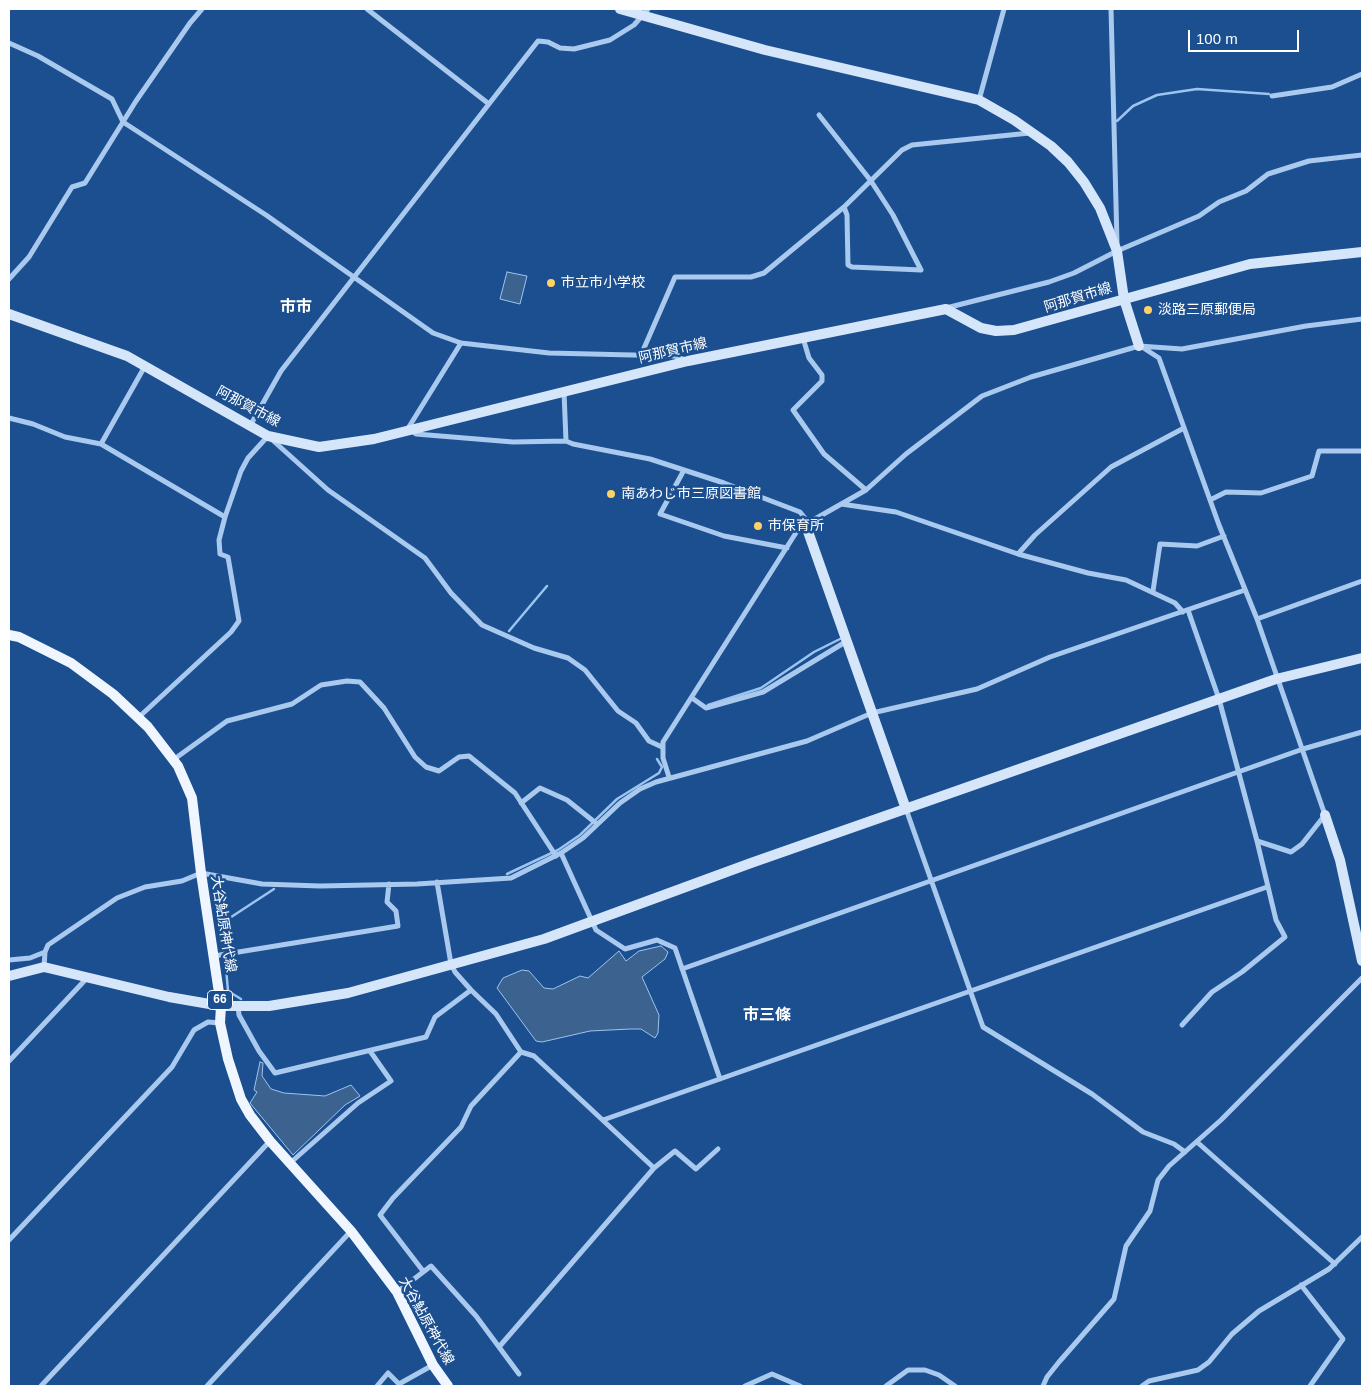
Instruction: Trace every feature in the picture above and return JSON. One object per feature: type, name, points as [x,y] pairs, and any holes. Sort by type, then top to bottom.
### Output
[{"type":"main road","name":"大谷鮎原神代線","points":[[9,635],[19,637],[71,664],[113,694],[139,717],[178,766],[192,798],[221,1006],[220,1023],[228,1060],[242,1099],[250,1115],[270,1141],[351,1231],[397,1292],[433,1366],[448,1386]]},
{"type":"street","points":[[9,279],[29,257],[72,187],[85,183],[184,31],[202,9]]},
{"type":"street","points":[[367,9],[489,104]]},
{"type":"street","points":[[620,9],[645,12],[765,50],[979,100],[1033,133],[1068,162],[1084,182],[1100,208],[1117,251]]},
{"type":"street","points":[[979,100],[1004,9]]},
{"type":"street","points":[[1110,9],[1117,251],[1124,298],[1139,346],[1159,358],[1303,748],[1340,860],[1362,961]]},
{"type":"street","points":[[250,427],[277,376],[538,41],[548,42],[560,48],[574,49],[610,40],[630,28],[645,12]]},
{"type":"street","points":[[9,42],[38,56],[112,99],[123,122],[355,276],[433,333],[461,343],[549,353],[674,356],[688,360]]},
{"type":"street","points":[[1272,96],[1332,88],[1362,74]]},
{"type":"street","points":[[819,115],[871,180],[893,215],[921,270],[852,267],[848,265],[847,215],[844,207]]},
{"type":"street","points":[[641,356],[675,277],[751,277],[764,273],[844,207],[902,150],[912,145],[1033,133]]},
{"type":"street","points":[[946,308],[1049,282],[1074,273],[1117,251],[1199,216],[1218,202],[1246,191],[1268,174],[1314,160],[1362,155]]},
{"type":"street","name":"阿那賀市線","points":[[9,314],[83,338],[146,365],[268,436],[319,447],[374,440],[688,360],[946,308],[981,328],[996,332],[1030,327],[1124,298],[1250,264],[1362,252]]},
{"type":"street","points":[[669,777],[662,747],[787,548],[805,523],[866,490],[906,454],[993,390],[1080,361],[1139,346],[1182,349],[1306,326],[1362,318]]},
{"type":"street","points":[[803,337],[809,358],[822,375],[822,381],[792,410],[824,454],[866,490]]},
{"type":"street","points":[[461,343],[409,430],[416,434],[513,442],[566,441],[650,459],[724,483],[800,512],[804,517],[983,1027],[1092,1094],[1142,1132],[1174,1144],[1185,1152]]},
{"type":"street","points":[[101,444],[146,365]]},
{"type":"street","points":[[564,391],[566,441]]},
{"type":"street","points":[[9,418],[34,424],[65,437],[101,444],[225,517]]},
{"type":"street","points":[[1018,554],[1041,529],[1111,467],[1184,428]]},
{"type":"street","points":[[139,717],[231,632],[239,621],[228,557],[220,554],[220,540],[225,517],[241,471],[248,458],[268,436],[328,490],[425,558],[451,593],[482,625],[534,648],[568,658],[585,670],[618,711],[636,723],[649,742],[662,747]]},
{"type":"street","points":[[1210,500],[1226,492],[1261,493],[1312,476],[1319,451],[1362,451]]},
{"type":"street","points":[[684,470],[660,514],[724,536],[787,548]]},
{"type":"street","points":[[841,504],[896,512],[1018,554],[1088,573],[1126,580],[1153,591],[1186,611],[1219,699],[1276,920],[1285,937],[1242,972],[1212,992],[1182,1025]]},
{"type":"street","points":[[1153,591],[1160,544],[1197,546],[1224,536]]},
{"type":"street","points":[[1257,620],[1362,581]]},
{"type":"street","points":[[44,968],[44,952],[48,945],[117,898],[145,887],[182,881],[201,873],[276,884],[361,886],[511,878],[559,854],[583,838],[640,789],[669,777],[807,741],[872,713],[977,689],[1050,657],[1245,590]]},
{"type":"street","points":[[692,698],[706,708],[762,692],[847,641]]},
{"type":"street","points":[[9,976],[44,968],[168,997],[221,1006],[269,1006],[330,997],[544,939],[1276,678],[1362,658]]},
{"type":"street","points":[[172,760],[227,721],[292,704],[321,685],[347,681],[360,682],[384,708],[414,757],[426,767],[439,771],[459,757],[468,756],[515,793],[521,804],[559,854],[596,930],[625,949],[657,940],[675,948],[720,1079]]},
{"type":"street","points":[[682,969],[1303,748],[1362,732]]},
{"type":"street","points":[[521,804],[540,788],[567,800],[597,824]]},
{"type":"street","points":[[1257,841],[1291,852],[1302,844],[1325,815]]},
{"type":"street","points":[[437,882],[451,964],[455,972],[470,990],[496,1014],[521,1052],[534,1056],[654,1168]]},
{"type":"street","points":[[214,956],[398,926],[396,911],[387,902],[389,884]]},
{"type":"street","points":[[603,1120],[1267,887]]},
{"type":"street","points":[[9,960],[30,958],[44,952]]},
{"type":"street","points":[[9,1061],[87,978]]},
{"type":"street","points":[[1043,1386],[1047,1377],[1059,1362],[1114,1299],[1126,1246],[1150,1210],[1158,1180],[1169,1166],[1276,1067],[1362,978]]},
{"type":"street","points":[[238,1006],[239,1015],[275,1073],[426,1038],[435,1017],[470,990]]},
{"type":"street","points":[[9,1240],[172,1066],[194,1030],[208,1022],[220,1023]]},
{"type":"street","points":[[289,1164],[358,1102],[391,1082],[370,1051]]},
{"type":"street","points":[[423,1271],[380,1215],[393,1198],[461,1127],[471,1106],[521,1052]]},
{"type":"street","points":[[40,1386],[270,1141]]},
{"type":"street","points":[[1197,1142],[1335,1264]]},
{"type":"street","points":[[499,1347],[654,1168],[675,1151],[696,1169],[718,1149]]},
{"type":"street","points":[[207,1386],[351,1231]]},
{"type":"street","points":[[1142,1386],[1149,1381],[1198,1370],[1209,1362],[1232,1334],[1260,1310],[1335,1264],[1362,1237]]},
{"type":"street","points":[[397,1292],[431,1266],[476,1316],[519,1374]]},
{"type":"street","points":[[1301,1286],[1343,1339],[1310,1386]]},
{"type":"street","points":[[376,1386],[388,1373],[399,1384],[433,1366]]},
{"type":"street","points":[[886,1386],[908,1370],[925,1370],[939,1375],[955,1386]]},
{"type":"street","points":[[745,1386],[772,1374],[800,1386]]},
{"type":"water","points":[[507,272],[527,276],[520,304],[500,299]]},
{"type":"water","points":[[661,946],[668,952],[665,959],[642,977],[659,1015],[658,1033],[655,1038],[641,1029],[630,1029],[590,1031],[542,1042],[536,1041],[497,988],[503,978],[522,970],[529,971],[544,988],[553,989],[580,976],[588,978],[619,951],[626,961],[639,951]]},
{"type":"water","points":[[260,1062],[263,1063],[262,1076],[271,1089],[284,1093],[325,1096],[351,1085],[360,1096],[345,1105],[293,1155],[250,1103],[257,1092],[254,1090]]},
{"type":"waterway","points":[[1117,121],[1133,106],[1157,95],[1197,89],[1269,94]]},
{"type":"waterway","points":[[509,631],[547,586]]},
{"type":"waterway","points":[[708,705],[761,688],[814,652],[840,639]]},
{"type":"waterway","points":[[507,874],[558,850],[580,835],[617,799],[659,773],[662,767],[657,759]]},
{"type":"waterway","points":[[241,999],[228,991],[222,923],[274,889]]},
{"type":"place","name":"市立市小学校","points":[[551,283]]},
{"type":"place","name":"淡路三原郵便局","points":[[1148,310]]},
{"type":"place","name":"南あわじ市三原図書館","points":[[611,494]]},
{"type":"place","name":"市保育所","points":[[758,526]]},
{"type":"district","name":"市市","points":[[296,308]]},
{"type":"district","name":"市三條","points":[[767,1016]]}]
